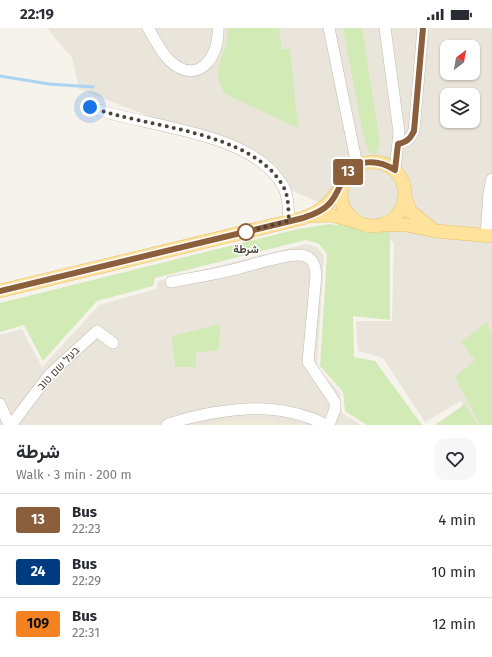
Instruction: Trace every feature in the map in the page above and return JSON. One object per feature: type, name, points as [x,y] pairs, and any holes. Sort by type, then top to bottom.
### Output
[{"type":"main road","points":[[303,218],[326,206],[340,188],[349,171],[357,165],[367,162],[377,162],[387,164],[395,170],[403,183],[407,206],[416,217],[429,226],[447,232]]},
{"type":"main road","points":[[340,188],[340,198],[343,208],[356,222]]},
{"type":"main road","points":[[383,224],[398,214],[405,197]]},
{"type":"main road","points":[[0,291],[303,218],[330,215],[370,226],[383,224],[406,225],[447,232],[489,236]]},
{"type":"street","points":[[148,28],[170,61],[181,68],[193,71],[209,63],[219,39],[218,28]]},
{"type":"street","points":[[329,28],[357,165]]},
{"type":"street","points":[[386,28],[397,110],[398,144],[395,170]]},
{"type":"street","points":[[398,144],[405,143],[414,131],[423,28]]},
{"type":"street","points":[[90,107],[217,140],[255,157],[273,172],[283,186],[287,196],[289,221]]},
{"type":"street","points":[[489,236],[489,194],[492,179]]},
{"type":"street","points":[[167,425],[203,415],[230,410],[266,408],[312,418],[328,425],[335,409],[335,402],[308,362],[316,275],[314,264],[310,258],[303,255],[292,255],[231,270],[171,282]]},
{"type":"street","name":"בעל שם טוב","points":[[0,404],[10,425],[49,375],[97,331],[112,344]]},
{"type":"shaded area","points":[[47,28],[492,28],[492,425],[474,425],[461,401],[425,422],[383,358],[358,351],[356,321],[392,321],[394,243],[380,228],[295,192],[241,152],[79,89],[72,58]]},
{"type":"shaded area","points":[[306,244],[317,247],[324,255],[317,367],[340,393],[342,413],[361,425],[0,425],[0,335],[22,329],[42,367],[99,305],[156,289],[158,281]]},
{"type":"shaded area","points":[[260,419],[302,425],[206,425],[225,420]]},
{"type":"green space","points":[[227,28],[279,28],[282,49],[290,49],[298,128],[225,94],[218,76],[220,61],[227,38]]},
{"type":"green space","points":[[343,28],[362,28],[380,143],[375,154],[369,153],[363,134]]},
{"type":"green space","points":[[329,224],[390,231],[390,320],[353,316],[354,357],[375,361],[422,425],[367,425],[345,411],[343,392],[320,366],[327,254],[319,244],[306,240],[155,278],[153,286],[97,301],[43,361],[24,325],[0,332],[0,303],[298,229]]},
{"type":"green space","points":[[487,322],[492,335],[492,425],[480,425],[455,377],[475,360],[461,342]]},
{"type":"green space","points":[[220,324],[219,350],[196,353],[196,367],[175,367],[172,336]]},
{"type":"green space","points":[[465,404],[478,425],[435,425]]},
{"type":"waterway","points":[[0,76],[49,84],[93,87]]},
{"type":"bus line","name":"13","points":[[0,291],[303,218],[322,209],[330,203],[349,171],[357,165],[367,162],[377,162],[387,164],[395,170],[398,144],[405,143],[414,131],[423,28]]},
{"type":"place","name":"شرطة","points":[[246,232]]},
{"type":"route","points":[[90,107],[217,140],[244,151],[264,164],[273,172],[283,186],[287,196],[289,221],[243,232],[246,232]]}]
